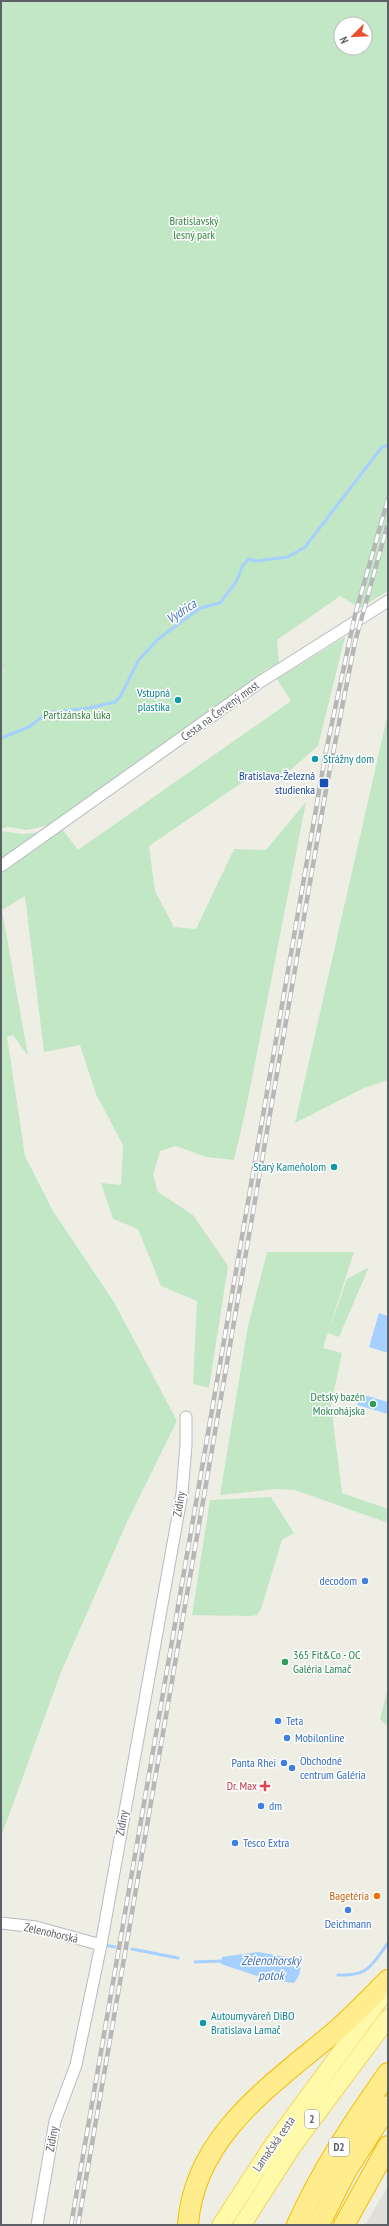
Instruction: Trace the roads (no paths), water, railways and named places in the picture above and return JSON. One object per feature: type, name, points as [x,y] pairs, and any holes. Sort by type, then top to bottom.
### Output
[{"type":"highway","points":[[188,2225],[194,2196],[203,2169],[211,2152],[230,2124],[257,2096],[332,2034],[388,1980]]},
{"type":"highway","name":"D2","points":[[297,2225],[329,2163],[363,2108],[388,2073]]},
{"type":"highway","name":"D2","points":[[318,2225],[346,2171],[388,2106]]},
{"type":"highway","points":[[344,2225],[387,2148]]},
{"type":"main road","name":"Lamačská cesta","points":[[221,2225],[275,2142],[388,1989]]},
{"type":"main road","name":"Lamačská cesta","points":[[242,2225],[292,2147],[388,2018]]},
{"type":"street","name":"Cesta na Červený most","points":[[1,866],[57,828],[260,682],[388,601]]},
{"type":"street","name":"Zidiny","points":[[37,2225],[55,2121],[76,2065],[101,1945],[182,1493],[186,1445],[186,1417]]},
{"type":"street","name":"Zelenohorská","points":[[1,1923],[36,1927],[101,1945]]},
{"type":"water","points":[[379,1313],[388,1316],[388,1353],[369,1347]]},
{"type":"water","name":"Detský bazén Mokrohájska","points":[[360,1394],[388,1402],[388,1414],[357,1405]]},
{"type":"water","name":"Zelenohorský potok","points":[[258,1952],[298,1959],[300,1971],[294,1983],[269,1980],[221,1964],[222,1957]]},
{"type":"waterway","name":"Vydrica","points":[[1,738],[29,727],[47,713],[89,708],[115,702],[120,697],[138,661],[157,640],[200,608],[220,603],[236,582],[243,565],[249,559],[256,561],[288,557],[305,547],[382,447],[388,445]]},
{"type":"waterway","points":[[338,1975],[356,1974],[368,1968],[388,1943]]},
{"type":"waterway","name":"Zelenohorský potok","points":[[105,1945],[115,1947]]},
{"type":"waterway","name":"Zelenohorský potok","points":[[132,1949],[178,1958]]},
{"type":"waterway","name":"Zelenohorský potok","points":[[195,1962],[222,1961]]},
{"type":"railway","points":[[71,2225],[326,751],[355,615],[388,499]]},
{"type":"railway","points":[[78,2225],[327,784],[355,642],[388,523]]},
{"type":"place","name":"Vstupná plastika","points":[[178,700]]},
{"type":"place","name":"Strážny dom","points":[[315,759]]},
{"type":"place","name":"Bratislava-Železná studienka","points":[[324,783]]},
{"type":"place","name":"Starý Kameňolom","points":[[334,1167]]},
{"type":"place","name":"Detský bazén Mokrohájska","points":[[373,1404]]},
{"type":"place","name":"decodom","points":[[365,1581]]},
{"type":"place","name":"365 Fit&Co - OC Galéria Lamač","points":[[285,1662]]},
{"type":"place","name":"Teta","points":[[278,1721]]},
{"type":"place","name":"Mobilonline","points":[[287,1738]]},
{"type":"place","name":"Panta Rhei","points":[[284,1763]]},
{"type":"place","name":"Obchodné centrum Galéria","points":[[292,1768]]},
{"type":"place","name":"Dr. Max","points":[[265,1786]]},
{"type":"place","name":"dm","points":[[261,1806]]},
{"type":"place","name":"Tesco Extra","points":[[235,1843]]},
{"type":"place","name":"Bagetéria","points":[[377,1896]]},
{"type":"place","name":"Deichmann","points":[[348,1910]]},
{"type":"place","name":"Autoumyváreň DiBO Bratislava Lamač","points":[[203,2023]]},
{"type":"park label","name":"Bratislavský lesný park","points":[[194,228]]},
{"type":"park label","name":"Partizánska lúka","points":[[77,715]]}]
